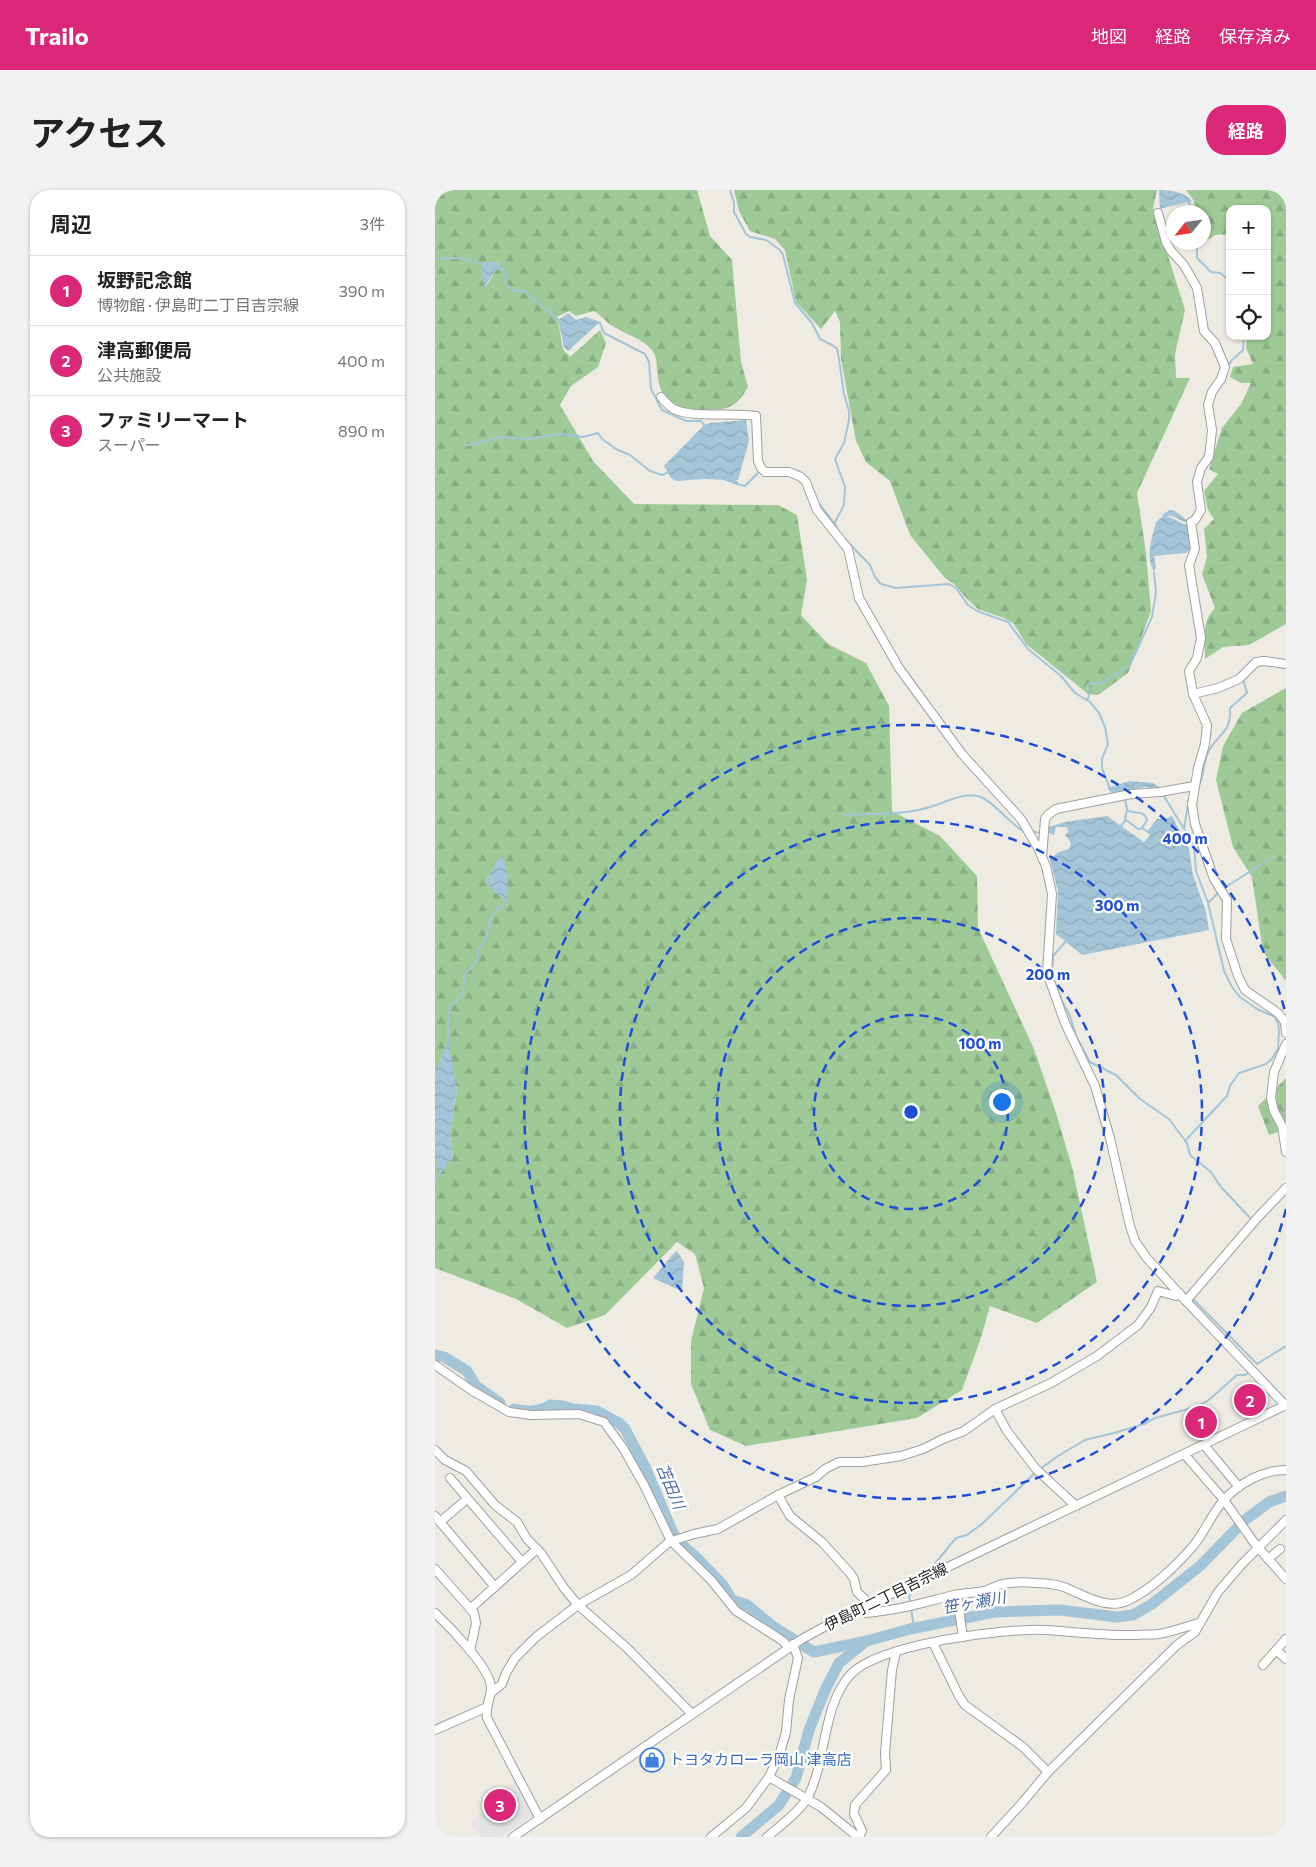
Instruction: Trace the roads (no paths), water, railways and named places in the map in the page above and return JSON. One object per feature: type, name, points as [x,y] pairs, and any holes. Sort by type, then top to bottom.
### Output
[{"type":"street","points":[[1158,213],[1166,242],[1171,251],[1184,265],[1197,288],[1204,331],[1215,343],[1225,366],[1221,379],[1212,392],[1209,405],[1212,430],[1209,457],[1201,468],[1197,482],[1201,510],[1195,520],[1191,522],[1195,550],[1189,565],[1201,638],[1197,658],[1189,671],[1193,694],[1207,725],[1205,744],[1198,768],[1192,805],[1195,824],[1214,879],[1227,900],[1226,939],[1238,976],[1245,990],[1278,1014],[1285,1022],[1286,1033]]},
{"type":"street","points":[[661,397],[668,406],[677,411],[756,416],[758,461],[762,470],[789,472],[801,477],[806,482],[817,510],[848,549],[859,598],[899,668],[962,754],[1021,819],[1042,858],[1049,880],[1052,900],[1046,966],[1049,981],[1071,1037],[1095,1086],[1110,1138],[1117,1175],[1133,1234],[1146,1257],[1180,1294],[1189,1297],[1252,1370],[1286,1405]]},
{"type":"street","points":[[1193,694],[1218,688],[1239,679],[1256,662],[1264,661],[1286,664]]},
{"type":"street","points":[[1042,858],[1045,819],[1052,811],[1124,795],[1194,790]]},
{"type":"street","points":[[1286,1044],[1274,1072],[1271,1098],[1274,1111],[1282,1126],[1286,1152]]},
{"type":"street","points":[[1282,1126],[1286,1117]]},
{"type":"street","points":[[1189,1297],[1259,1216],[1286,1188]]},
{"type":"street","points":[[491,1693],[502,1684],[515,1658],[536,1637],[578,1605],[623,1581],[673,1541],[718,1529],[778,1495],[816,1477],[825,1469],[839,1462],[862,1462],[901,1456],[923,1449],[964,1431],[995,1409],[1051,1383],[1097,1356],[1139,1324],[1151,1307],[1158,1291],[1176,1296],[1180,1294]]},
{"type":"street","points":[[435,1365],[471,1390],[509,1412],[525,1415],[579,1414],[604,1422],[609,1426],[673,1541],[711,1580],[736,1611],[790,1645],[798,1658],[789,1700],[786,1732],[772,1778],[747,1808],[711,1837]]},
{"type":"street","name":"伊島町二丁目吉宗線","points":[[513,1837],[790,1645],[870,1604],[1204,1446],[1286,1405]]},
{"type":"street","points":[[995,1409],[1007,1431],[1038,1470],[1076,1506]]},
{"type":"street","points":[[1204,1446],[1239,1488]]},
{"type":"street","points":[[435,1450],[445,1460],[466,1471],[495,1505],[517,1522],[527,1539],[541,1553],[564,1588],[578,1605],[627,1648],[692,1714]]},
{"type":"street","points":[[1185,1455],[1224,1500],[1256,1546],[1286,1580]]},
{"type":"street","points":[[861,1609],[865,1613],[885,1612],[985,1590],[1001,1584],[1035,1582],[1056,1585],[1086,1598],[1103,1602],[1114,1604],[1125,1602],[1164,1575],[1180,1560],[1195,1544],[1224,1500],[1258,1475],[1272,1470],[1286,1470]]},
{"type":"street","points":[[450,1478],[522,1562]]},
{"type":"street","points":[[778,1495],[790,1516],[822,1542],[850,1573],[855,1579],[857,1592],[870,1604]]},
{"type":"street","points":[[467,1499],[437,1519],[495,1587]]},
{"type":"street","points":[[991,1837],[1048,1772],[1177,1645],[1195,1632],[1218,1592],[1256,1546],[1286,1520]]},
{"type":"street","points":[[471,1610],[537,1548]]},
{"type":"street","points":[[1268,1559],[1280,1549]]},
{"type":"street","points":[[435,1569],[474,1613],[476,1623],[471,1651]]},
{"type":"street","points":[[957,1595],[963,1635]]},
{"type":"street","points":[[435,1614],[453,1630],[471,1651],[488,1678],[491,1685],[491,1693],[485,1708],[487,1718],[540,1818]]},
{"type":"street","points":[[767,1837],[806,1798],[814,1782],[828,1726],[842,1685],[862,1665],[875,1658],[963,1635],[1020,1630],[1044,1630],[1110,1636],[1159,1634],[1200,1623]]},
{"type":"street","points":[[1263,1665],[1286,1639]]},
{"type":"street","points":[[933,1642],[965,1705],[1023,1747],[1048,1772]]},
{"type":"street","points":[[1276,1650],[1286,1659]]},
{"type":"street","points":[[772,1778],[833,1816],[856,1837],[862,1831],[854,1814],[855,1805],[886,1770],[886,1744],[892,1670],[896,1652]]},
{"type":"street","points":[[435,1730],[485,1708]]},
{"type":"water","points":[[1159,190],[1181,194],[1192,201],[1176,205],[1166,205],[1166,208],[1160,209]]},
{"type":"water","points":[[487,261],[500,263],[484,287],[481,271],[483,264]]},
{"type":"water","points":[[568,313],[576,320],[586,317],[600,322],[568,351],[564,347],[558,320]]},
{"type":"water","points":[[746,420],[749,441],[738,480],[735,480],[738,482],[737,485],[724,480],[676,481],[671,478],[664,466],[704,425]]},
{"type":"water","points":[[1170,510],[1175,511],[1189,522],[1167,516],[1184,524],[1189,524],[1193,548],[1186,553],[1154,556],[1156,567],[1154,572],[1151,566],[1150,547],[1156,522],[1163,514]]},
{"type":"water","points":[[1130,781],[1153,783],[1162,789],[1145,787],[1113,794],[1107,788]]},
{"type":"water","points":[[1107,816],[1144,842],[1150,835],[1147,832],[1157,819],[1165,819],[1172,816],[1189,849],[1193,875],[1206,912],[1209,930],[1082,955],[1056,934],[1058,892],[1050,859],[1059,852],[1069,849],[1071,843],[1065,835],[1068,832],[1067,827],[1056,827],[1054,835],[1049,833],[1049,827],[1065,822]]},
{"type":"water","points":[[503,855],[507,873],[507,901],[494,892],[486,882],[496,862]]},
{"type":"water","points":[[448,1041],[457,1090],[450,1134],[453,1158],[451,1161],[447,1161],[446,1168],[440,1173],[436,1165],[438,1159],[435,1158],[435,1073]]},
{"type":"water","points":[[677,1251],[684,1262],[682,1291],[653,1278]]},
{"type":"waterway","points":[[730,190],[734,202],[734,212],[746,234],[750,237],[766,240],[780,250],[783,255],[795,303],[812,323],[820,339],[837,349],[849,420],[844,443],[835,459],[845,487],[844,505],[834,524]]},
{"type":"waterway","points":[[1188,200],[1190,205]]},
{"type":"waterway","points":[[1197,250],[1197,258],[1211,272],[1220,273],[1226,278]]},
{"type":"waterway","points":[[435,259],[460,259],[484,265]]},
{"type":"waterway","points":[[498,267],[505,270],[506,284],[512,290],[525,292],[559,320]]},
{"type":"waterway","points":[[597,322],[600,323],[604,333],[645,354],[649,362],[651,389],[662,410],[686,421],[701,421],[706,427]]},
{"type":"waterway","points":[[1228,367],[1231,361],[1243,350],[1244,340]]},
{"type":"waterway","points":[[467,445],[499,437],[528,439],[561,434],[583,437],[598,433],[602,439],[616,449],[630,455],[650,471],[662,475],[667,473]]},
{"type":"waterway","points":[[793,470],[799,471],[806,477]]},
{"type":"waterway","points":[[737,484],[745,486],[760,471]]},
{"type":"waterway","points":[[816,497],[839,532]]},
{"type":"waterway","points":[[844,538],[870,565],[875,577],[881,584],[896,588],[949,584],[956,588],[968,605],[977,611],[1008,622],[1028,649],[1061,676],[1075,693],[1090,702],[1099,713],[1105,727],[1108,744],[1102,759],[1102,768],[1110,789]]},
{"type":"waterway","points":[[1087,700],[1089,696],[1087,686],[1090,683],[1099,684],[1129,667],[1152,617],[1156,592],[1154,572]]},
{"type":"waterway","points":[[1199,785],[1207,755],[1229,724],[1230,708],[1247,693],[1243,679]]},
{"type":"waterway","points":[[1201,704],[1211,728],[1208,744]]},
{"type":"waterway","points":[[1162,793],[1194,845],[1196,871],[1208,903],[1224,971],[1232,987],[1240,997],[1257,1009],[1275,1017],[1279,1031],[1278,1049],[1271,1060],[1266,1064],[1239,1073],[1230,1086],[1227,1096],[1185,1141]]},
{"type":"waterway","points":[[844,815],[913,811],[925,809],[958,797],[976,795],[992,804],[1023,831]]},
{"type":"waterway","points":[[1125,797],[1127,810],[1125,819],[1138,829],[1142,828],[1148,832]]},
{"type":"waterway","points":[[1184,828],[1189,799]]},
{"type":"waterway","points":[[1127,810],[1144,814],[1147,820],[1142,828]]},
{"type":"waterway","points":[[1120,827],[1126,820]]},
{"type":"waterway","points":[[1030,831],[1040,833]]},
{"type":"waterway","points":[[1224,888],[1270,859]]},
{"type":"waterway","points":[[1209,902],[1219,892]]},
{"type":"waterway","points":[[448,1043],[448,1015],[450,1008],[463,994],[465,974],[478,960],[479,950],[488,932],[492,915],[503,906],[505,899]]},
{"type":"waterway","points":[[1066,941],[1053,956],[1052,970],[1054,980],[1070,1016],[1076,1036],[1090,1062],[1116,1075],[1140,1099],[1169,1119],[1187,1143],[1190,1155],[1211,1172],[1221,1187],[1252,1220]]},
{"type":"waterway","points":[[435,1182],[440,1172]]},
{"type":"waterway","points":[[1191,1297],[1257,1364],[1286,1346]]},
{"type":"waterway","name":"苫田川","points":[[435,1355],[444,1357],[467,1371],[476,1386],[500,1403]]},
{"type":"waterway","points":[[1040,1469],[1085,1440],[1114,1433],[1144,1424],[1155,1418],[1199,1406],[1210,1399],[1237,1375],[1245,1375],[1249,1372]]},
{"type":"waterway","name":"苫田川","points":[[514,1409],[533,1411],[550,1405],[563,1406],[573,1409],[597,1411],[619,1423],[625,1429],[645,1467],[673,1533],[682,1545],[723,1585],[732,1600],[747,1605],[775,1628],[814,1652],[867,1641],[910,1629],[995,1612],[1060,1610],[1117,1617],[1133,1615],[1152,1604],[1200,1566],[1245,1520],[1269,1502],[1286,1496]]},
{"type":"waterway","points":[[926,1571],[933,1566],[956,1538],[967,1535],[983,1523],[1036,1472]]},
{"type":"waterway","points":[[910,1600],[909,1597],[913,1590]]},
{"type":"waterway","points":[[911,1608],[914,1628]]},
{"type":"waterway","name":"笹ヶ瀬川","points":[[741,1837],[779,1805],[796,1778],[809,1730],[825,1690],[839,1663],[865,1642]]},
{"type":"place","name":"津高郵便局","points":[[1250,1400]]},
{"type":"place","name":"坂野記念館","points":[[1201,1422]]},
{"type":"place","name":"トヨタカローラ岡山 津高店","points":[[652,1760]]},
{"type":"place","name":"ファミリーマート","points":[[500,1805]]}]
